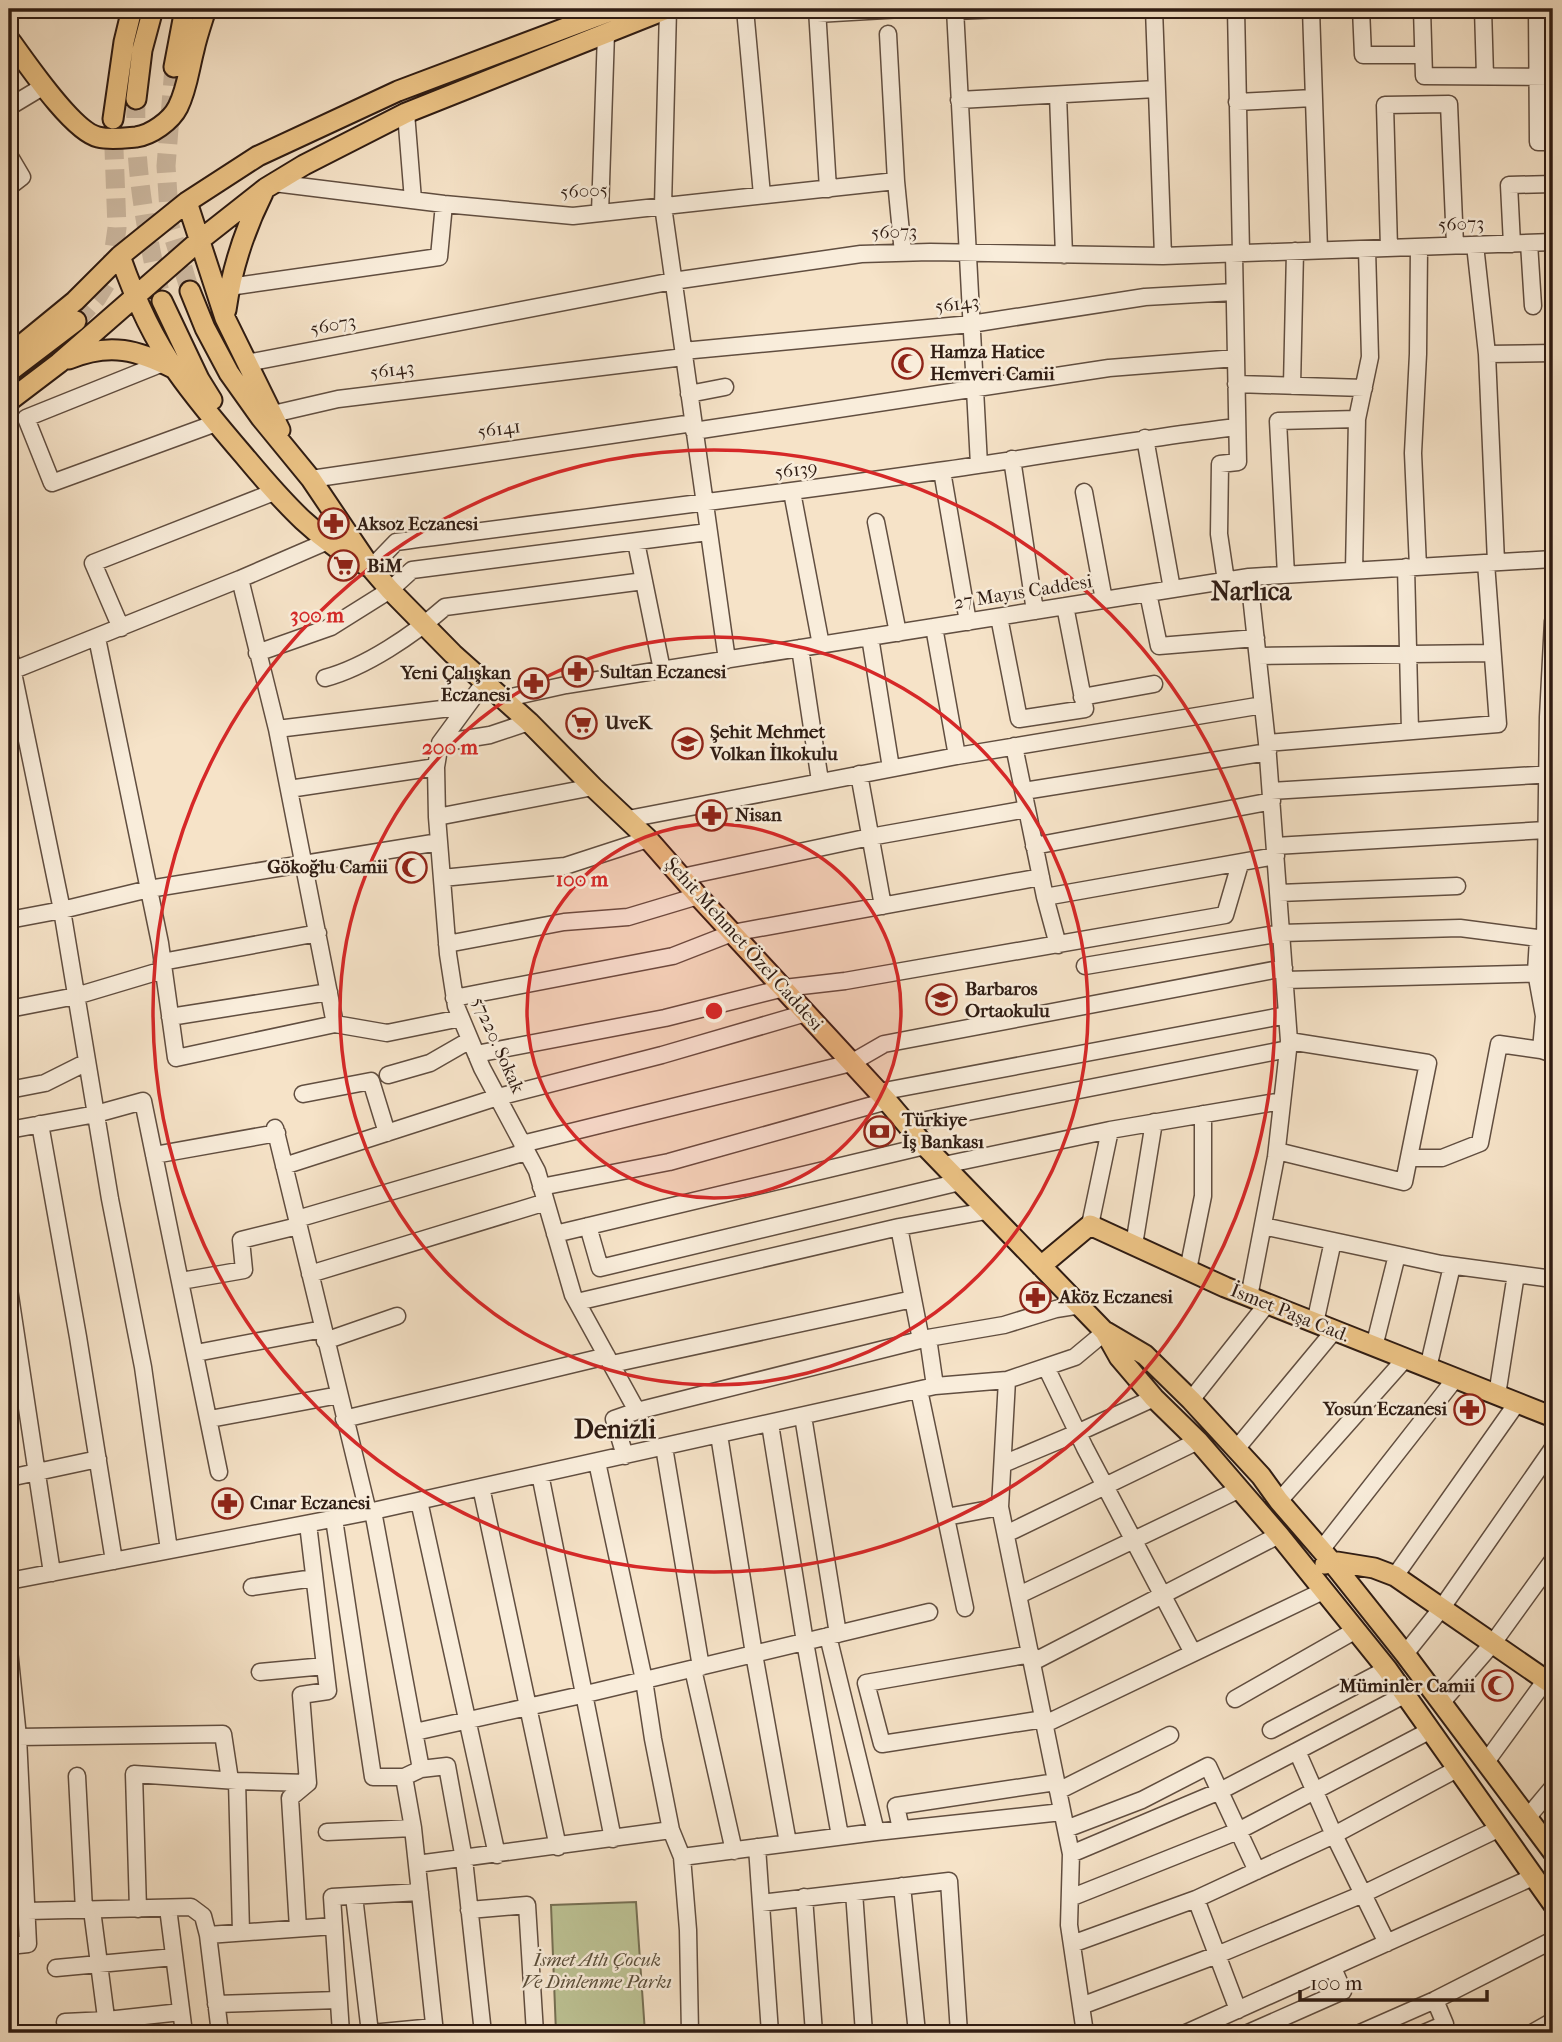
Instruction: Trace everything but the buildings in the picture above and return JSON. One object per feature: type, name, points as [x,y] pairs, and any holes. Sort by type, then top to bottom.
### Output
[{"type":"main road","points":[[113,119],[124,42],[132,9]]},
{"type":"main road","points":[[136,99],[142,50],[153,9]]},
{"type":"main road","points":[[174,67],[185,9]]},
{"type":"main road","points":[[9,39],[44,86],[82,129],[97,137],[121,139],[142,136],[159,127],[177,109],[188,79],[206,9]]},
{"type":"main road","points":[[9,355],[75,301],[120,256],[187,202],[258,156],[398,91],[616,9]]},
{"type":"main road","points":[[9,401],[59,363],[200,240],[270,186],[304,165],[407,113],[667,9]]},
{"type":"main road","points":[[258,156],[270,186]]},
{"type":"main road","points":[[225,318],[229,287],[246,228],[270,186]]},
{"type":"main road","points":[[187,202],[225,318],[289,451]]},
{"type":"main road","points":[[120,256],[134,296],[169,366],[274,492],[300,519],[345,555],[371,568]]},
{"type":"main road","points":[[190,291],[205,328],[229,373],[261,418],[311,479],[371,568]]},
{"type":"main road","points":[[162,301],[199,379],[248,461]]},
{"type":"main road","points":[[9,372],[76,321]]},
{"type":"main road","points":[[59,363],[86,352],[115,349],[134,351],[169,366]]},
{"type":"main road","points":[[300,519],[311,516],[320,507],[323,497]]},
{"type":"main road","name":"Şehit Mehmet Özel Caddesi","points":[[371,568],[424,625],[529,722],[648,839],[883,1096],[925,1146],[986,1211],[1082,1305],[1105,1332]]},
{"type":"main road","points":[[1041,1266],[1090,1225]]},
{"type":"main road","name":"İsmet Paşa Cad.","points":[[1090,1225],[1258,1300],[1553,1417]]},
{"type":"main road","points":[[1105,1332],[1145,1355],[1237,1448],[1326,1555],[1351,1572],[1405,1654],[1553,1852]]},
{"type":"main road","points":[[1105,1332],[1119,1357],[1154,1398],[1198,1441],[1279,1535],[1387,1669],[1553,1904]]},
{"type":"main road","points":[[1309,1574],[1326,1555]]},
{"type":"main road","points":[[1323,1591],[1351,1572],[1374,1567],[1395,1576],[1441,1609],[1551,1678]]},
{"type":"street","points":[[667,9],[663,206],[727,660]]},
{"type":"street","points":[[745,9],[762,195]]},
{"type":"street","points":[[828,189],[817,11],[902,9]]},
{"type":"street","points":[[979,465],[955,10],[1002,9]]},
{"type":"street","points":[[1154,9],[1163,256]]},
{"type":"street","points":[[1226,581],[1219,534],[1220,464],[1237,462],[1234,292],[1237,253],[1236,9]]},
{"type":"street","points":[[1311,9],[1320,250]]},
{"type":"street","points":[[1362,9],[1363,55],[1423,55]]},
{"type":"street","points":[[1422,9],[1424,75],[1546,77]]},
{"type":"street","points":[[1483,9],[1485,76]]},
{"type":"street","points":[[1543,13],[1546,77],[1538,142],[1553,142]]},
{"type":"street","points":[[600,213],[606,33]]},
{"type":"street","points":[[888,34],[903,253]]},
{"type":"street","points":[[9,107],[44,86]]},
{"type":"street","points":[[959,100],[1156,89]]},
{"type":"street","points":[[1058,94],[1064,255]]},
{"type":"street","points":[[1237,102],[1313,98]]},
{"type":"street","points":[[1389,248],[1385,105],[1449,104],[1455,245]]},
{"type":"street","points":[[407,113],[413,200]]},
{"type":"street","points":[[9,155],[22,177],[9,187]]},
{"type":"street","name":"56005","points":[[270,186],[573,216],[896,181]]},
{"type":"street","points":[[1533,306],[1509,185],[1553,184]]},
{"type":"street","points":[[229,287],[439,257],[444,204]]},
{"type":"street","name":"56073","points":[[247,363],[674,281],[861,254],[1163,256],[1553,242]]},
{"type":"street","points":[[1024,791],[1267,747],[1498,724],[1492,653],[1487,354],[1475,245]]},
{"type":"street","points":[[1410,732],[1408,654],[1419,247]]},
{"type":"street","points":[[1354,571],[1357,419],[1370,357],[1367,248]]},
{"type":"street","points":[[1292,386],[1295,251]]},
{"type":"street","name":"56143","points":[[273,414],[338,398],[684,354],[971,324],[1145,297],[1234,292]]},
{"type":"street","points":[[1487,354],[1553,353]]},
{"type":"street","name":"56141","points":[[311,479],[1109,368],[1236,358]]},
{"type":"street","points":[[169,366],[26,418],[52,483],[216,423]]},
{"type":"street","points":[[1236,384],[1364,388]]},
{"type":"street","points":[[689,394],[725,387]]},
{"type":"street","points":[[1286,575],[1278,421],[1357,419]]},
{"type":"street","name":"56139","points":[[371,568],[396,542],[792,492],[1145,438],[1236,427]]},
{"type":"street","points":[[1145,438],[1172,589]]},
{"type":"street","points":[[1012,459],[1035,611]]},
{"type":"street","points":[[942,471],[968,622]]},
{"type":"street","points":[[121,628],[93,563],[274,492]]},
{"type":"street","points":[[792,492],[821,645]]},
{"type":"street","points":[[1084,492],[1104,600]]},
{"type":"street","points":[[876,522],[898,633]]},
{"type":"street","points":[[257,653],[331,627],[390,590],[412,570],[708,532]]},
{"type":"street","points":[[11,671],[328,541]]},
{"type":"street","points":[[636,541],[662,670]]},
{"type":"street","name":"27 Mayıs Caddesi","points":[[502,699],[566,685],[1249,577],[1553,559]]},
{"type":"street","points":[[1191,1400],[1258,1300],[1263,1226],[1277,1151],[1289,1045],[1267,747],[1249,577]]},
{"type":"street","points":[[240,579],[277,729],[335,1024]]},
{"type":"street","points":[[325,678],[347,672],[424,625],[444,607],[644,581]]},
{"type":"street","points":[[1148,593],[1159,646],[1256,638]]},
{"type":"street","points":[[999,617],[1019,719],[1085,709],[1065,606]]},
{"type":"street","points":[[1409,1158],[1442,1158],[1480,1143],[1499,1044],[1547,1052],[1549,1017],[1536,972],[1545,940],[1549,901],[1546,830],[1550,774],[1553,621]]},
{"type":"street","points":[[934,627],[957,757]]},
{"type":"street","points":[[870,637],[891,768]]},
{"type":"street","points":[[97,638],[149,889],[176,1058],[335,1024],[387,1033],[461,1018]]},
{"type":"street","points":[[800,648],[820,781]]},
{"type":"street","points":[[9,653],[62,910],[110,1199],[143,1367],[169,1550]]},
{"type":"street","points":[[1258,656],[1492,653]]},
{"type":"street","name":"57220. Sokak","points":[[484,683],[440,743],[436,767],[437,817],[454,998],[473,1047],[537,1171],[577,1302],[637,1410]]},
{"type":"street","points":[[1082,697],[1154,684]]},
{"type":"street","points":[[628,819],[891,768],[1263,705]]},
{"type":"street","points":[[277,729],[467,706]]},
{"type":"street","points":[[440,743],[490,735],[529,722]]},
{"type":"street","points":[[1014,746],[1045,897],[1058,946]]},
{"type":"street","points":[[289,789],[436,767]]},
{"type":"street","points":[[859,774],[883,906]]},
{"type":"street","points":[[1034,846],[1271,796],[1550,774]]},
{"type":"street","points":[[437,817],[593,787]]},
{"type":"street","points":[[682,877],[870,837],[1027,809]]},
{"type":"street","points":[[1045,897],[1240,864],[1275,851],[1546,830]]},
{"type":"street","points":[[442,878],[565,866],[648,839]]},
{"type":"street","points":[[9,920],[149,889],[439,842]]},
{"type":"street","points":[[388,1074],[430,1063],[473,1047],[665,1018],[784,988],[845,981],[1058,946],[1225,915],[1240,864]]},
{"type":"street","points":[[454,998],[673,956],[732,933],[1041,877]]},
{"type":"street","points":[[1279,893],[1457,886]]},
{"type":"street","points":[[447,944],[564,922],[628,917],[698,896]]},
{"type":"street","points":[[1085,965],[1281,933],[1460,928],[1545,940]]},
{"type":"street","points":[[9,1009],[76,996],[163,966],[318,933]]},
{"type":"street","points":[[181,1281],[244,1270],[241,1240],[524,1148],[851,1063],[884,1044],[1284,974],[1418,978],[1553,973]]},
{"type":"street","points":[[170,1017],[329,992]]},
{"type":"street","points":[[284,1167],[498,1097],[662,1055],[806,1013]]},
{"type":"street","points":[[310,1274],[543,1194],[669,1162],[883,1096],[1287,1015]]},
{"type":"street","points":[[906,1124],[1289,1045],[1428,1063],[1404,1182],[1277,1151]]},
{"type":"street","points":[[9,1090],[45,1083],[87,1062]]},
{"type":"street","points":[[303,1094],[371,1082],[387,1133]]},
{"type":"street","points":[[9,1130],[96,1114],[143,1101],[219,1472]]},
{"type":"street","points":[[944,1165],[1110,1130],[1282,1101]]},
{"type":"street","points":[[1188,1270],[1203,1196],[1203,1114]]},
{"type":"street","points":[[1134,1245],[1154,1122]]},
{"type":"street","points":[[40,1124],[114,1561]]},
{"type":"street","points":[[155,1155],[276,1130],[324,1335],[370,1512],[421,1769]]},
{"type":"street","points":[[1090,1225],[1110,1130]]},
{"type":"street","points":[[555,1234],[925,1146]]},
{"type":"street","points":[[588,1226],[600,1268],[960,1182]]},
{"type":"street","points":[[577,1302],[900,1227],[986,1211]]},
{"type":"street","points":[[1263,1226],[1452,1266],[1553,1279]]},
{"type":"street","points":[[900,1227],[924,1339],[927,1388],[946,1517],[965,1608]]},
{"type":"street","points":[[1237,1448],[1324,1327],[1333,1241]]},
{"type":"street","points":[[1374,1347],[1397,1255]]},
{"type":"street","points":[[1427,1368],[1452,1266]]},
{"type":"street","points":[[1497,1395],[1516,1274]]},
{"type":"street","points":[[9,1289],[15,1364],[37,1472],[52,1573]]},
{"type":"street","points":[[345,1419],[609,1360],[914,1299]]},
{"type":"street","points":[[625,1456],[614,1419],[637,1410],[924,1339],[1004,1325],[1055,1309],[1082,1305]]},
{"type":"street","points":[[196,1353],[324,1335],[397,1316]]},
{"type":"street","points":[[9,1581],[370,1512],[927,1388],[1007,1380],[1075,1357],[1105,1332]]},
{"type":"street","points":[[1279,1501],[1405,1359]]},
{"type":"street","points":[[1046,1367],[1077,1433],[1193,1653]]},
{"type":"street","points":[[1326,1555],[1455,1379]]},
{"type":"street","points":[[1007,1380],[1000,1507],[1066,1829],[1070,1854],[1069,1925],[1085,2033]]},
{"type":"street","points":[[210,1419],[339,1395]]},
{"type":"street","points":[[1003,1464],[1154,1398]]},
{"type":"street","points":[[1395,1576],[1517,1403]]},
{"type":"street","points":[[803,1416],[833,1635],[876,1832]]},
{"type":"street","points":[[770,1424],[839,1836]]},
{"type":"street","points":[[719,1435],[788,1843]]},
{"type":"street","points":[[1006,1534],[1198,1441]]},
{"type":"street","points":[[664,1447],[697,1668],[734,1850]]},
{"type":"street","points":[[1405,1654],[1441,1609],[1553,1448]]},
{"type":"street","points":[[9,1478],[97,1459]]},
{"type":"street","points":[[597,1462],[644,1680],[671,1830],[682,1857],[688,1930],[690,2033]]},
{"type":"street","points":[[540,1474],[613,1839]]},
{"type":"street","points":[[481,1487],[558,1847]]},
{"type":"street","points":[[1019,1595],[1238,1490]]},
{"type":"street","points":[[419,1501],[497,1855]]},
{"type":"street","points":[[946,1517],[1000,1507]]},
{"type":"street","points":[[334,1519],[373,1777],[404,1777],[421,1769],[447,1766],[464,1859],[483,2033]]},
{"type":"street","points":[[308,1524],[328,1691],[301,1695],[308,1783]]},
{"type":"street","points":[[1279,1535],[1163,1596],[1032,1658],[866,1683],[882,1744],[1045,1722],[1323,1591]]},
{"type":"street","points":[[1441,1702],[1493,1643],[1553,1560]]},
{"type":"street","points":[[252,1587],[314,1578]]},
{"type":"street","points":[[415,1732],[929,1612]]},
{"type":"street","points":[[1235,1699],[1356,1630]]},
{"type":"street","points":[[9,1650],[28,1944],[9,1946]]},
{"type":"street","points":[[260,1672],[325,1666]]},
{"type":"street","points":[[1271,1730],[1387,1669]]},
{"type":"street","points":[[1486,1762],[1551,1678]]},
{"type":"street","points":[[1070,1854],[1220,1791],[1406,1694]]},
{"type":"street","points":[[1070,1898],[1238,1831],[1429,1731]]},
{"type":"street","points":[[13,1737],[223,1734],[234,1781],[241,1933]]},
{"type":"street","points":[[901,1829],[896,1806],[1057,1787],[1170,1735]]},
{"type":"street","points":[[1297,1751],[1334,1835],[1387,1943]]},
{"type":"street","points":[[1066,1829],[1142,1800],[1208,1766],[1257,1871]]},
{"type":"street","points":[[1072,1944],[1196,1899],[1334,1835],[1457,1769]]},
{"type":"street","points":[[138,1909],[134,1774],[308,1783]]},
{"type":"street","points":[[77,1776],[88,1910],[108,2027]]},
{"type":"street","points":[[354,1896],[370,2033],[434,2030],[413,1828],[404,1777]]},
{"type":"street","points":[[298,1928],[290,1798],[308,1783]]},
{"type":"street","points":[[1527,1818],[1553,1787]]},
{"type":"street","points":[[682,1857],[839,1836],[1062,1812]]},
{"type":"street","points":[[327,1832],[413,1828]]},
{"type":"street","points":[[1081,2006],[1217,1955],[1363,1894],[1498,1829]]},
{"type":"street","points":[[417,1864],[671,1830]]},
{"type":"street","points":[[757,1847],[771,2033]]},
{"type":"street","points":[[1191,2032],[1533,1877]]},
{"type":"street","points":[[761,1903],[949,1881],[959,2033]]},
{"type":"street","points":[[902,1886],[917,2033]]},
{"type":"street","points":[[341,2033],[332,1897],[420,1892]]},
{"type":"street","points":[[855,1892],[864,2033]]},
{"type":"street","points":[[804,1897],[814,2033]]},
{"type":"street","points":[[1196,1899],[1238,2010]]},
{"type":"street","points":[[469,1910],[527,1905],[535,2033]]},
{"type":"street","points":[[168,1908],[184,2033]]},
{"type":"street","points":[[27,1911],[191,1908],[203,1916],[208,1935],[220,2033]]},
{"type":"street","points":[[208,1935],[334,1926]]},
{"type":"street","points":[[1360,2033],[1435,2000],[1553,1940]]},
{"type":"street","points":[[55,1968],[174,1957]]},
{"type":"street","points":[[1248,2033],[1343,1991],[1333,1968]]},
{"type":"street","points":[[216,2004],[338,2000]]},
{"type":"street","points":[[1424,2033],[1445,2024],[1435,2000]]},
{"type":"street","points":[[65,2022],[108,2027],[181,2012]]},
{"type":"street","points":[[1532,2033],[1553,2021]]},
{"type":"green space","name":"İsmet Atlı Çocuk Ve Dinlenme Parkı","points":[[636,1902],[645,2033],[556,2033],[551,1905]]},
{"type":"tunnel","points":[[174,67],[166,166],[170,226],[190,291]]},
{"type":"tunnel","points":[[136,99],[142,200],[162,301]]},
{"type":"tunnel","points":[[76,321],[97,298],[110,277],[117,228],[113,123]]},
{"type":"place","name":"Hamza Hatice Hemveri Camii","points":[[907,363]]},
{"type":"place","name":"Aksoz Eczanesi","points":[[334,524]]},
{"type":"place","name":"BiM","points":[[344,566]]},
{"type":"place","name":"Sultan Eczanesi","points":[[577,672]]},
{"type":"place","name":"Yeni Çalışkan Eczanesi","points":[[534,684]]},
{"type":"place","name":"UveK","points":[[582,723]]},
{"type":"place","name":"Şehit Mehmet Volkan İlkokulu","points":[[687,743]]},
{"type":"place","name":"Nisan","points":[[712,815]]},
{"type":"place","name":"Gökoğlu Camii","points":[[411,867]]},
{"type":"place","name":"Barbaros Ortaokulu","points":[[942,1000]]},
{"type":"place","name":"Türkiye İş Bankası","points":[[879,1131]]},
{"type":"place","name":"Aköz Eczanesi","points":[[1036,1297]]},
{"type":"place","name":"Yosun Eczanesi","points":[[1470,1409]]},
{"type":"place","name":"Cınar Eczanesi","points":[[227,1503]]},
{"type":"place","name":"Müminler Camii","points":[[1498,1686]]},
{"type":"district","name":"Narlıca","points":[[1251,591]]},
{"type":"district","name":"Denizli","points":[[615,1429]]}]
